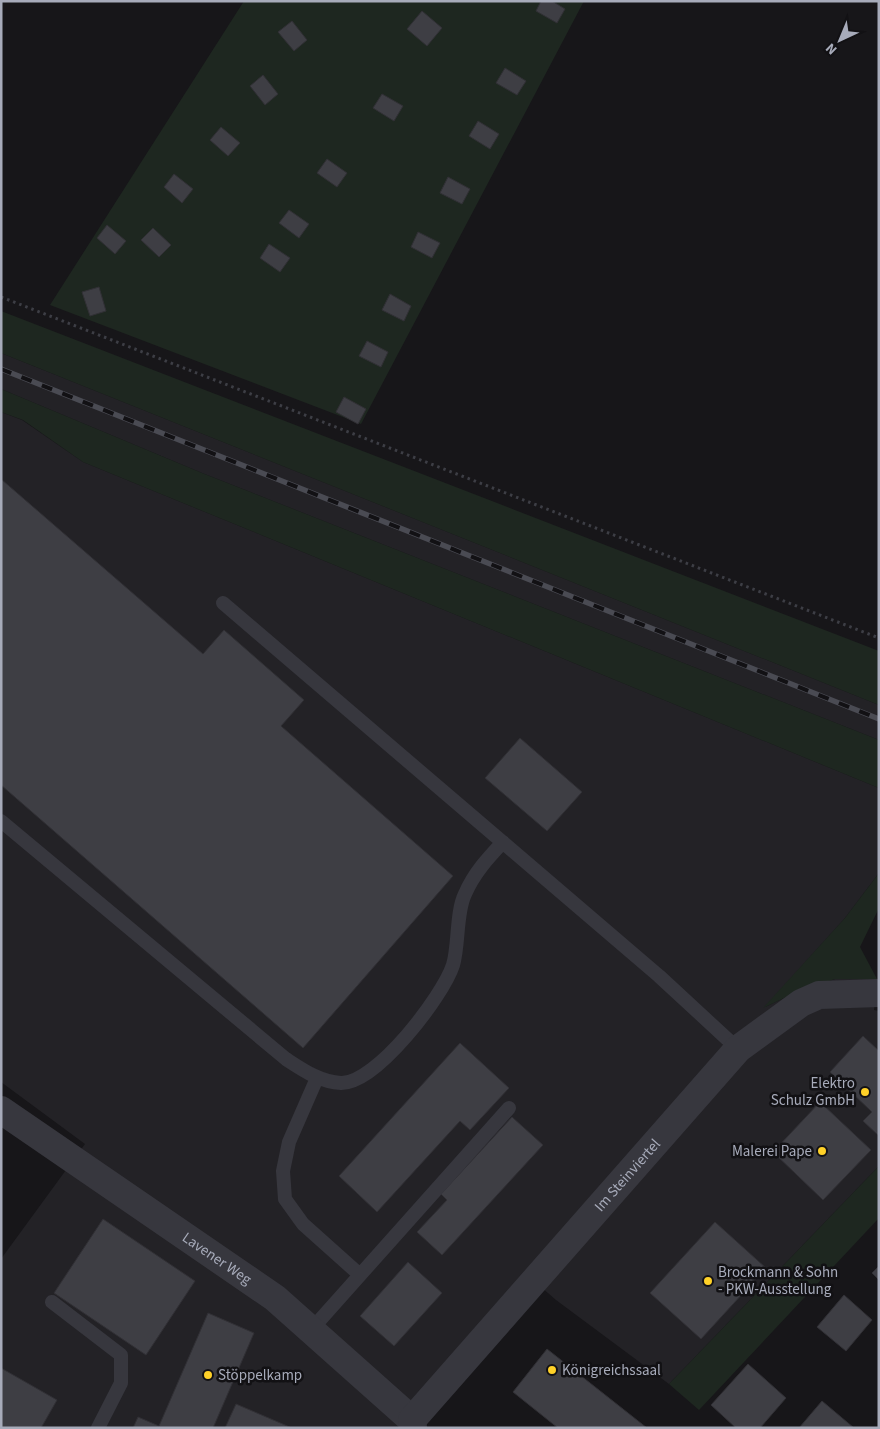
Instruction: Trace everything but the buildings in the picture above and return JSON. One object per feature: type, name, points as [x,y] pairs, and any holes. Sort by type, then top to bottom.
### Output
[{"type":"street","name":"Im Steinviertel","points":[[413,1424],[738,1050],[801,1003],[819,995],[879,993]]},
{"type":"street","name":"Lavener Weg","points":[[1,1110],[275,1298],[413,1424]]},
{"type":"lane","points":[[223,603],[660,976],[738,1050]]},
{"type":"lane","points":[[1,821],[286,1059],[317,1078],[343,1083],[367,1074],[395,1049],[437,998],[453,965],[464,896],[476,873],[503,842]]},
{"type":"lane","points":[[317,1078],[289,1142],[283,1171],[285,1199],[303,1224],[360,1275]]},
{"type":"lane","points":[[311,1330],[509,1108]]},
{"type":"lane","points":[[52,1302],[120,1355],[121,1383],[98,1428]]},
{"type":"path","points":[[1,298],[879,638]]},
{"type":"shaded area","points":[[244,1],[584,1],[361,424],[50,305]]},
{"type":"shaded area","points":[[1,311],[879,651],[879,705],[1,353]]},
{"type":"shaded area","points":[[1,353],[879,705],[879,740],[202,473],[1,389]]},
{"type":"shaded area","points":[[1,389],[202,473],[879,740],[879,788],[83,462],[23,420],[1,412]]},
{"type":"shaded area","points":[[1,412],[22,420],[83,462],[879,788],[879,873],[845,918],[765,1007],[801,990],[835,979],[877,979],[874,1010],[879,1011],[879,1166],[669,1384],[556,1300],[525,1273],[422,1428],[1,1428],[1,1259],[85,1144],[1,1082]]},
{"type":"shaded area","points":[[879,873],[879,908],[860,947],[877,979],[835,979],[801,990],[763,1008],[845,918]]},
{"type":"shaded area","points":[[879,1166],[879,1218],[699,1410],[669,1384]]},
{"type":"railway","points":[[1,369],[879,719]]},
{"type":"place","name":"Elektro Schulz GmbH","points":[[865,1092]]},
{"type":"place","name":"Malerei Pape","points":[[822,1151]]},
{"type":"place","name":"Brockmann & Sohn - PKW-Ausstellung","points":[[708,1281]]},
{"type":"place","name":"Königreichssaal","points":[[552,1370]]},
{"type":"place","name":"Stöppelkamp","points":[[208,1375]]}]
